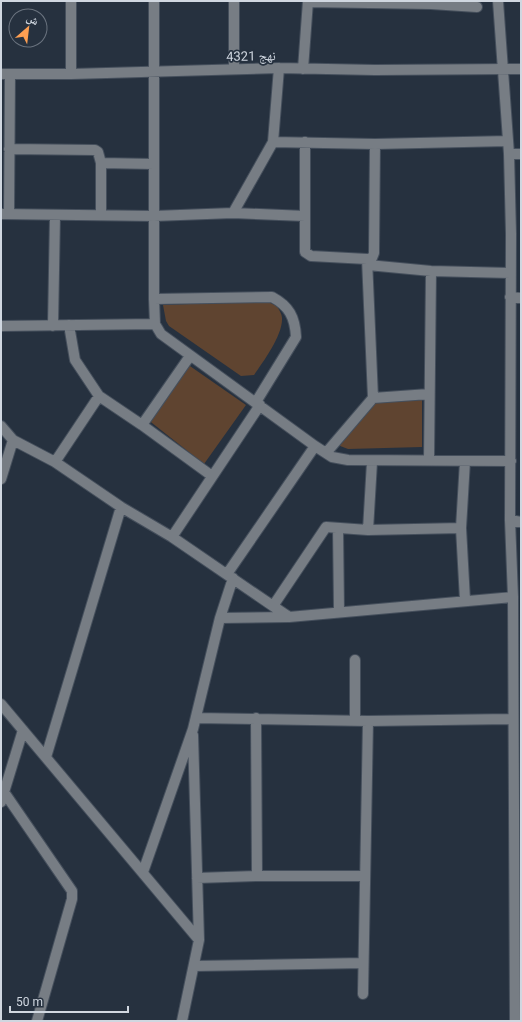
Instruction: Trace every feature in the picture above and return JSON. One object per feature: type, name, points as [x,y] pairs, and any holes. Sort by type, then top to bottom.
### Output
[{"type":"street","points":[[70,1],[71,74]]},
{"type":"street","points":[[154,1],[155,324],[167,338],[190,356],[315,446],[338,459],[372,462],[429,460],[511,461]]},
{"type":"street","points":[[234,1],[234,69]]},
{"type":"street","points":[[498,1],[502,69],[516,234],[510,273],[510,520],[518,823],[517,1016]]},
{"type":"street","points":[[304,69],[308,2],[431,3],[477,7]]},
{"type":"street","points":[[233,212],[273,142],[279,68]]},
{"type":"street","name":"نهج 4321","points":[[6,74],[71,74],[279,68],[521,70]]},
{"type":"street","points":[[6,74],[9,149],[5,214],[154,216],[233,212],[305,216]]},
{"type":"street","points":[[273,142],[375,144],[508,141]]},
{"type":"street","points":[[305,142],[305,252],[307,254],[311,256],[431,271],[510,273]]},
{"type":"street","points":[[367,262],[372,258],[374,253],[375,144]]},
{"type":"street","points":[[9,149],[95,150],[98,152],[101,157],[101,215]]},
{"type":"street","points":[[509,154],[521,154]]},
{"type":"street","points":[[101,163],[154,164]]},
{"type":"street","points":[[54,326],[55,215]]},
{"type":"street","points":[[326,453],[373,398],[367,262]]},
{"type":"street","points":[[429,460],[431,271]]},
{"type":"street","points":[[154,299],[272,297],[282,303],[291,313],[296,325],[296,337],[258,404],[172,537]]},
{"type":"street","points":[[510,297],[521,298]]},
{"type":"street","points":[[1,326],[155,324]]},
{"type":"street","points":[[69,325],[75,360],[99,396],[212,476]]},
{"type":"street","points":[[142,425],[190,356]]},
{"type":"street","points":[[373,398],[429,394]]},
{"type":"street","points":[[55,462],[99,396]]},
{"type":"street","points":[[510,399],[521,400]]},
{"type":"street","points":[[1,426],[13,440],[55,462],[121,507],[172,537],[289,617]]},
{"type":"street","points":[[1,479],[13,440]]},
{"type":"street","points":[[143,872],[193,730],[230,576],[315,446]]},
{"type":"street","points":[[465,461],[461,528],[465,600]]},
{"type":"street","points":[[368,530],[372,462]]},
{"type":"street","points":[[46,757],[121,507]]},
{"type":"street","points":[[510,520],[521,522]]},
{"type":"street","points":[[273,606],[326,528],[368,530],[461,528]]},
{"type":"street","points":[[338,528],[339,611]]},
{"type":"street","points":[[220,618],[289,617],[339,611],[513,597]]},
{"type":"street","points":[[355,660],[355,720]]},
{"type":"street","points":[[1,704],[6,715],[23,730],[199,940]]},
{"type":"street","points":[[196,718],[515,723]]},
{"type":"street","points":[[256,718],[257,876]]},
{"type":"street","points":[[363,994],[368,721]]},
{"type":"street","points":[[1,802],[23,730]]},
{"type":"street","points":[[182,1021],[199,940],[193,730]]},
{"type":"street","points":[[4,792],[72,891],[72,899],[37,1021]]},
{"type":"street","points":[[197,878],[257,876],[364,876]]},
{"type":"street","points":[[194,966],[363,963]]},
{"type":"shaded area","points":[[266,301],[277,306],[281,314],[282,318],[279,332],[272,348],[254,375],[241,376],[169,326],[166,321],[163,305]]},
{"type":"shaded area","points":[[187,364],[246,405],[204,464],[147,419]]},
{"type":"shaded area","points":[[422,399],[422,447],[348,449],[335,444],[368,400]]}]
